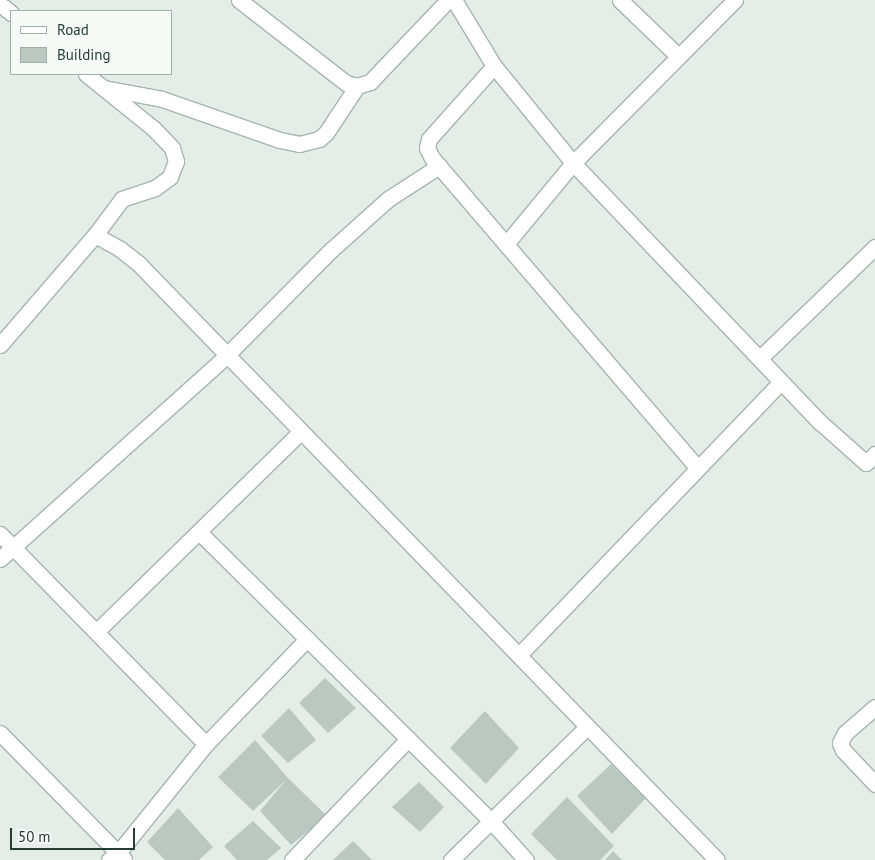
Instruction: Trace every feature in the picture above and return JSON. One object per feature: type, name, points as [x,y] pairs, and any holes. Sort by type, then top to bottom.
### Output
[{"type":"street","points":[[239,0],[346,83],[357,86],[370,82],[448,0]]},
{"type":"street","points":[[454,0],[494,66],[573,163],[781,382],[872,463]]},
{"type":"street","points":[[620,0],[678,56]]},
{"type":"street","points":[[506,244],[573,163],[735,0]]},
{"type":"street","points":[[0,4],[10,12]]},
{"type":"street","points":[[494,66],[429,139],[427,148],[439,166],[698,468]]},
{"type":"street","points":[[0,345],[95,236],[122,199],[155,188],[170,177],[176,161],[172,148],[153,128],[87,75]]},
{"type":"street","points":[[104,88],[162,99],[280,140],[299,144],[318,139],[326,134],[357,86]]},
{"type":"street","points":[[0,559],[226,356],[343,240],[407,185],[439,166]]},
{"type":"street","points":[[95,236],[138,264],[718,860]]},
{"type":"street","points":[[760,358],[875,247]]},
{"type":"street","points":[[519,655],[781,382]]},
{"type":"street","points":[[97,631],[300,432]]},
{"type":"street","points":[[199,532],[491,821],[526,860]]},
{"type":"street","points":[[0,534],[206,744]]},
{"type":"street","points":[[0,733],[118,858],[206,744],[307,639]]},
{"type":"street","points":[[875,707],[845,733],[840,743],[843,750],[875,784]]},
{"type":"street","points":[[452,860],[587,727]]},
{"type":"street","points":[[292,860],[408,740]]},
{"type":"building","points":[[325,678],[356,708],[328,733],[299,703]]},
{"type":"building","points":[[289,708],[316,740],[288,763],[261,736]]},
{"type":"building","points":[[485,711],[519,748],[486,784],[450,748]]},
{"type":"building","points":[[255,740],[288,778],[327,816],[291,845],[260,811],[286,780],[253,811],[218,777]]},
{"type":"building","points":[[611,764],[646,798],[612,834],[577,796]]},
{"type":"building","points":[[419,782],[444,807],[420,832],[392,807]]},
{"type":"building","points":[[567,797],[614,846],[600,860],[557,860],[531,834]]},
{"type":"building","points":[[178,808],[213,847],[199,860],[165,860],[147,842]]},
{"type":"building","points":[[253,821],[281,848],[267,860],[237,860],[224,846]]},
{"type":"building","points":[[353,841],[372,860],[333,860]]},
{"type":"building","points":[[613,851],[622,860],[605,860]]}]
